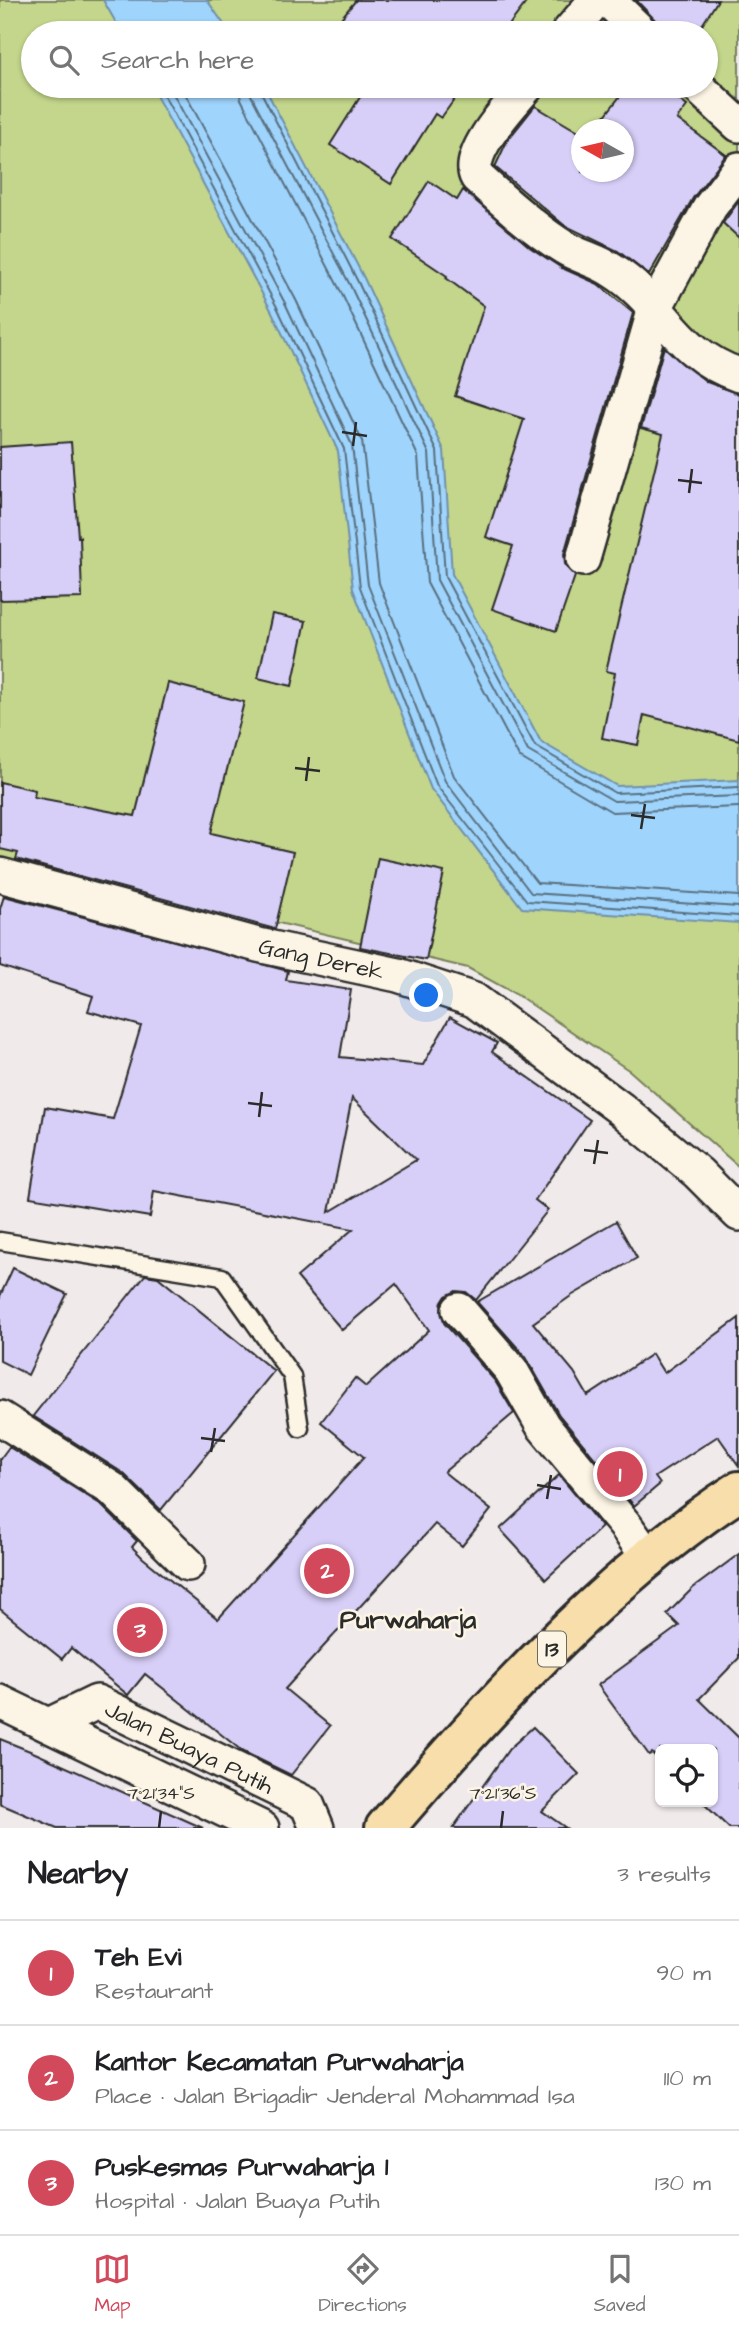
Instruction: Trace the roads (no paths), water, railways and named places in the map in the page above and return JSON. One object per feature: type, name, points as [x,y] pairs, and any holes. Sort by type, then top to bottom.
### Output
[{"type":"highway","name":"13","points":[[385,1828],[586,1614],[699,1517],[739,1491]]},
{"type":"street","points":[[578,21],[596,0]]},
{"type":"street","points":[[608,0],[630,21]]},
{"type":"street","points":[[518,98],[483,143],[474,166],[477,177],[564,248],[613,270],[655,308],[670,330],[708,362],[739,375]]},
{"type":"street","points":[[710,98],[739,125]]},
{"type":"street","points":[[583,559],[655,308],[710,206],[739,169]]},
{"type":"street","name":"Gang Derek","points":[[0,875],[258,945],[398,975],[474,1000],[621,1109],[698,1173],[739,1214]]},
{"type":"street","points":[[458,1310],[510,1370],[543,1426],[625,1525],[650,1560]]},
{"type":"street","points":[[0,1418],[112,1489],[188,1564]]},
{"type":"street","name":"Jalan Buaya Putih","points":[[0,1702],[262,1828]]},
{"type":"street","name":"Jalan Buaya Putih","points":[[49,1725],[96,1702],[307,1804],[317,1828]]},
{"type":"lane","points":[[0,1241],[222,1277],[292,1376],[300,1428]]},
{"type":"water","points":[[103,0],[207,0],[222,21],[115,21]]},
{"type":"water","points":[[157,98],[270,98],[364,278],[444,450],[452,574],[541,742],[617,786],[739,780],[739,923],[522,908],[431,789],[353,589],[338,451],[272,312]]},
{"type":"place","name":"Teh Evi","points":[[620,1474]]},
{"type":"place","name":"Kantor Kecamatan Purwaharja","points":[[327,1571]]},
{"type":"place","name":"Puskesmas Purwaharja 1","points":[[140,1630]]},
{"type":"district","name":"Purwaharja","points":[[408,1619]]}]
